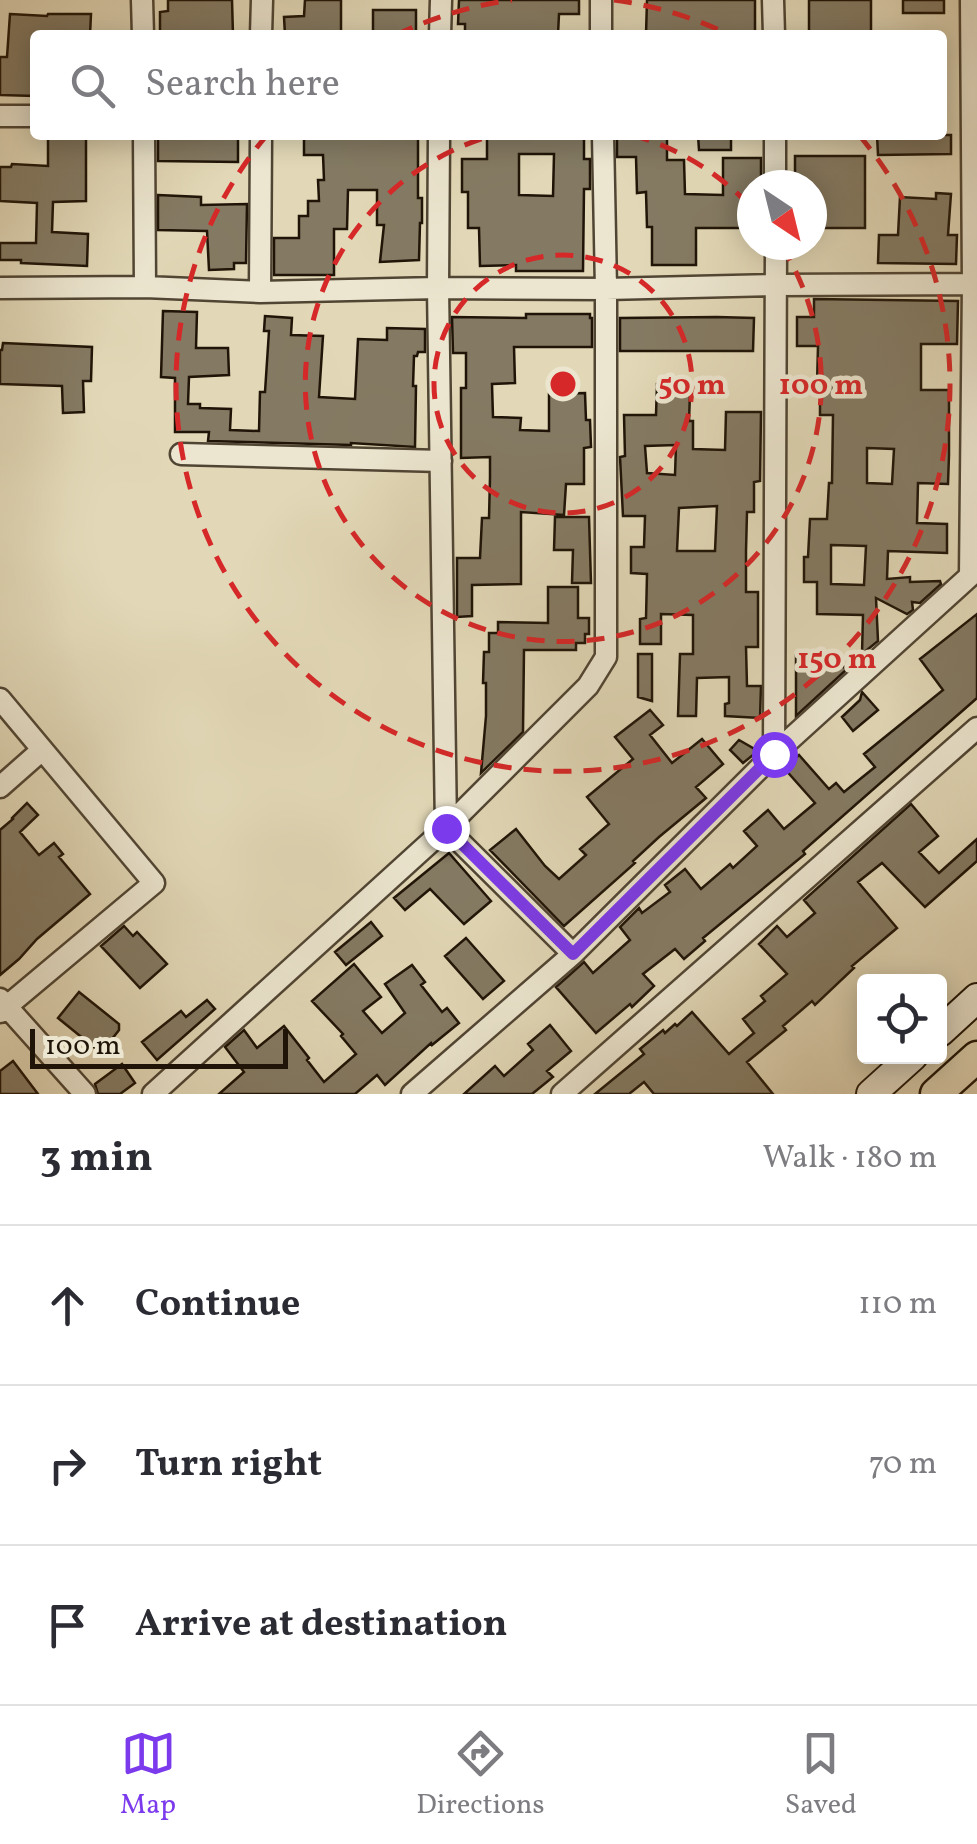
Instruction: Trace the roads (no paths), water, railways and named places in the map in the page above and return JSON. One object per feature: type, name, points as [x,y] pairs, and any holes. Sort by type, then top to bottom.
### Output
[{"type":"main road","points":[[936,1094],[977,1056]]},
{"type":"street","points":[[142,0],[143,30]]},
{"type":"street","points":[[262,0],[262,30]]},
{"type":"street","points":[[440,0],[440,30]]},
{"type":"street","points":[[601,0],[602,30]]},
{"type":"street","points":[[774,0],[774,30]]},
{"type":"street","points":[[412,1094],[573,954],[774,754],[974,579],[971,0]]},
{"type":"street","points":[[0,116],[30,116]]},
{"type":"street","points":[[144,140],[145,288]]},
{"type":"street","points":[[260,292],[261,140]]},
{"type":"street","points":[[439,140],[446,828],[573,954]]},
{"type":"street","points":[[153,1094],[446,828],[588,686],[606,657],[603,140]]},
{"type":"street","points":[[775,140],[776,170]]},
{"type":"street","points":[[774,754],[776,260]]},
{"type":"street","points":[[0,288],[260,292],[975,284]]},
{"type":"street","points":[[181,454],[440,461]]},
{"type":"street","points":[[0,699],[154,882],[2,1005],[85,1094]]},
{"type":"street","points":[[562,1094],[977,728]]},
{"type":"street","points":[[0,788],[42,750]]},
{"type":"street","points":[[947,1026],[977,998]]},
{"type":"street","points":[[871,1094],[903,1064]]}]
